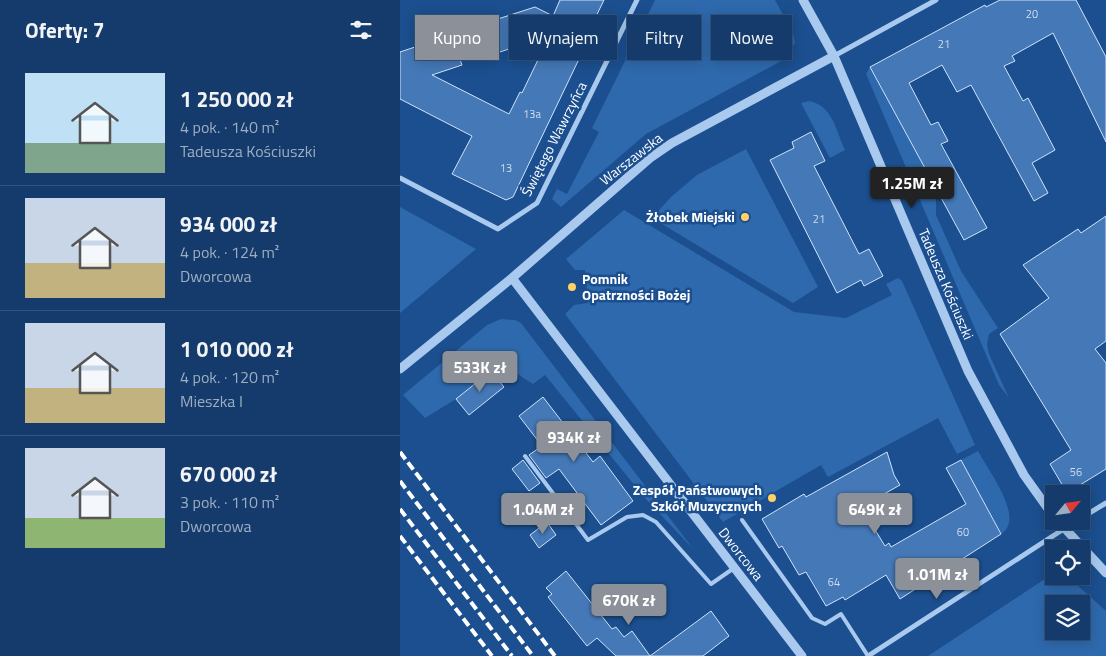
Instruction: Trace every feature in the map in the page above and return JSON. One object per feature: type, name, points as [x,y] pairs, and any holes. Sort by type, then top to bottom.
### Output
[{"type":"street","name":"Świętego Wawrzyńca","points":[[400,178],[498,229],[537,202],[637,0]]},
{"type":"street","name":"Tadeusza Kościuszki","points":[[803,0],[834,56],[968,371],[1024,475],[1045,504]]},
{"type":"street","name":"Warszawska","points":[[400,369],[512,278],[650,158],[672,143],[936,0]]},
{"type":"street","name":"Dworcowa","points":[[512,278],[802,656]]},
{"type":"street","points":[[1090,513],[1106,503]]},
{"type":"street","points":[[868,656],[1053,530]]},
{"type":"street","points":[[1065,530],[1106,573]]},
{"type":"lane","points":[[525,456],[588,540],[627,517],[643,515],[656,522],[712,584],[734,568]]},
{"type":"lane","points":[[742,520],[812,618],[825,624],[841,614],[868,656]]},
{"type":"shaded area","points":[[655,0],[775,0],[783,15],[711,15],[711,60],[783,60],[646,134],[561,207],[552,199],[557,189],[567,194],[599,132],[592,128],[627,57],[627,60],[701,60],[701,15],[648,15]]},
{"type":"shaded area","points":[[792,31],[793,33],[795,43],[792,48]]},
{"type":"shaded area","points":[[870,67],[936,189],[936,215],[961,271],[998,328],[989,334],[987,344],[989,354],[1009,398],[999,385],[866,74]]},
{"type":"shaded area","points":[[809,101],[817,103],[828,113],[845,150],[830,158],[801,103]]},
{"type":"shaded area","points":[[746,149],[818,287],[793,303],[652,218],[671,197],[697,175]]},
{"type":"shaded area","points":[[400,207],[476,249],[400,313]]},
{"type":"shaded area","points":[[624,210],[794,312],[846,318],[892,295],[886,284],[898,278],[902,281],[975,445],[957,454],[938,418],[828,477],[821,465],[723,522],[565,314],[574,305],[588,303],[585,270],[575,270],[566,259]]},
{"type":"shaded area","points":[[501,319],[515,320],[521,323],[694,550],[644,497],[545,375],[533,384],[500,363],[456,399],[425,418],[403,395],[487,325]]},
{"type":"shaded area","points":[[978,451],[1003,494],[1007,506],[1008,527],[1001,534],[961,460]]},
{"type":"shaded area","points":[[1045,579],[1045,585],[1077,585],[1088,595],[1045,595],[1045,640],[1090,640],[1090,597],[1106,611],[1106,656],[928,656]]},
{"type":"building","points":[[560,0],[604,0],[597,15],[553,15]]},
{"type":"building","points":[[1000,0],[1076,0],[1106,57],[1106,142],[1053,33],[1012,56],[1015,61],[1004,66],[1023,101],[1028,98],[1055,150],[1032,163],[1048,193],[1034,201],[971,85],[957,92],[942,65],[909,83],[931,125],[938,122],[948,141],[941,144],[987,228],[964,240],[870,67],[985,5],[986,7]]},
{"type":"building","points":[[535,7],[551,15],[510,15]]},
{"type":"building","points":[[509,15],[509,49],[500,52],[499,51],[499,19]]},
{"type":"building","points":[[415,47],[415,60],[460,60],[462,65],[432,75],[509,114],[520,92],[522,93],[538,60],[579,60],[513,197],[506,200],[452,174],[472,136],[400,99],[400,52]]},
{"type":"building","points":[[811,132],[825,161],[814,166],[859,254],[869,249],[883,276],[864,286],[861,280],[837,293],[770,160],[794,148],[792,142]]},
{"type":"building","points":[[1106,216],[1106,341],[1095,349],[1106,363],[1106,469],[1080,485],[1062,485],[1050,464],[1071,450],[1000,334],[1049,298],[1023,265],[1078,229],[1081,233]]},
{"type":"building","points":[[491,371],[504,387],[469,415],[456,399]]},
{"type":"building","points":[[543,397],[593,462],[600,456],[633,501],[601,525],[559,469],[546,478],[529,455],[542,446],[519,416]]},
{"type":"building","points":[[887,452],[894,475],[900,485],[861,507],[885,546],[889,543],[891,547],[966,504],[946,468],[961,460],[1001,534],[900,599],[886,575],[845,600],[843,597],[826,606],[806,572],[799,575],[782,546],[779,548],[762,519],[804,494],[806,497]]},
{"type":"building","points":[[523,460],[540,483],[529,491],[512,469]]},
{"type":"building","points":[[547,522],[556,535],[539,548],[530,535]]},
{"type":"building","points":[[566,571],[612,629],[616,627],[624,637],[632,631],[650,656],[616,656],[597,638],[587,646],[548,597],[552,594],[546,588]]},
{"type":"building","points":[[711,611],[729,636],[703,656],[650,656]]},
{"type":"railway","points":[[400,452],[555,656]]},
{"type":"railway","points":[[400,481],[533,656]]},
{"type":"railway","points":[[400,509],[512,656]]},
{"type":"railway","points":[[400,536],[492,656]]},
{"type":"place","name":"Żłobek Miejski","points":[[745,217]]},
{"type":"place","name":"Pomnik Opatrzności Bożej","points":[[572,287]]},
{"type":"place","name":"Zespół Państwowych Szkół Muzycznych","points":[[772,498]]}]
